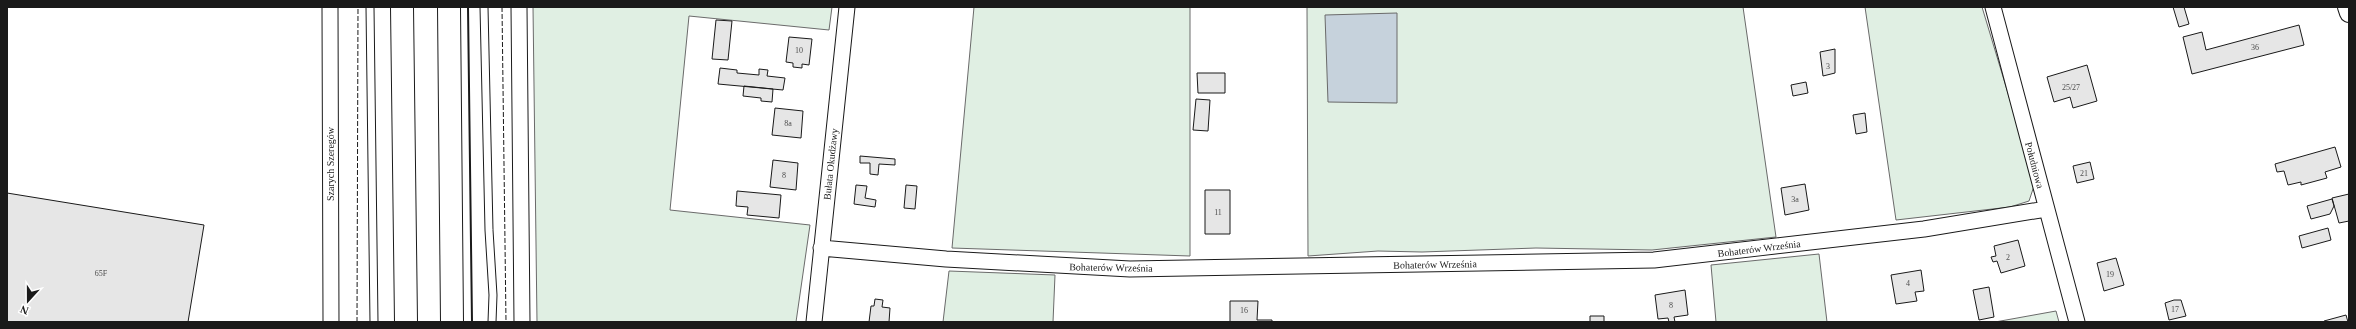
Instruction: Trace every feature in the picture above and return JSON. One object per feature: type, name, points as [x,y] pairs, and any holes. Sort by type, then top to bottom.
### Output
[{"type":"highway","points":[[402,7],[406,322]]},
{"type":"highway","points":[[449,7],[452,322]]},
{"type":"street","name":"Szarych Szeregów","points":[[330,7],[331,322]]},
{"type":"street","points":[[518,7],[522,322]]},
{"type":"street","name":"Bułata Okudżawy","points":[[814,322],[846,7]]},
{"type":"street","name":"Południowa","points":[[1992,7],[2077,322]]},
{"type":"street","points":[[2347,7],[2349,13]]},
{"type":"street","name":"Bohaterów Września","points":[[821,248],[946,259],[1130,269],[1654,260],[1924,229],[2046,209]]},
{"type":"lane","points":[[370,7],[374,322]]},
{"type":"lane","points":[[484,7],[489,230],[493,294],[492,322]]},
{"type":"green space","points":[[533,7],[832,7],[829,30],[689,16],[670,210],[810,225],[796,322],[537,322]]},
{"type":"green space","points":[[974,7],[1190,7],[1190,256],[952,248]]},
{"type":"green space","points":[[1307,7],[1743,7],[1776,237],[1652,250],[1536,248],[1422,252],[1378,251],[1308,256]]},
{"type":"green space","points":[[1865,7],[1982,7],[2035,183],[2029,201],[2010,207],[1896,220]]},
{"type":"green space","points":[[1819,254],[1827,322],[1716,322],[1711,265]]},
{"type":"green space","points":[[949,271],[1055,275],[1053,322],[943,322]]},
{"type":"green space","points":[[2056,311],[2059,322],[1995,322]]},
{"type":"shaded area","points":[[1397,13],[1397,103],[1328,102],[1325,15]]},
{"type":"building","points":[[2173,7],[2184,7],[2189,24],[2179,27]]},
{"type":"building","points":[[716,20],[732,21],[728,60],[712,59]]},
{"type":"building","points":[[2299,25],[2304,45],[2192,74],[2183,37],[2202,32],[2206,50]]},
{"type":"building","points":[[789,37],[812,39],[809,65],[802,64],[802,68],[793,67],[793,63],[786,62]]},
{"type":"building","points":[[1835,49],[1835,73],[1823,76],[1820,52]]},
{"type":"building","points":[[2087,65],[2097,101],[2073,108],[2070,97],[2054,102],[2047,77]]},
{"type":"building","points":[[720,68],[737,70],[737,73],[759,75],[759,69],[768,70],[767,76],[785,78],[783,90],[718,84]]},
{"type":"building","points":[[1197,73],[1225,73],[1225,93],[1198,93]]},
{"type":"building","points":[[1806,82],[1808,93],[1793,96],[1791,85]]},
{"type":"building","points":[[744,86],[773,89],[772,102],[761,101],[761,98],[743,96]]},
{"type":"building","points":[[1196,99],[1210,100],[1208,131],[1193,130]]},
{"type":"building","points":[[775,108],[803,111],[801,138],[772,135]]},
{"type":"building","points":[[1865,113],[1867,132],[1856,134],[1853,115]]},
{"type":"building","points":[[2335,147],[2341,167],[2325,172],[2327,178],[2301,185],[2301,182],[2288,185],[2284,171],[2277,172],[2275,164]]},
{"type":"building","points":[[860,156],[895,159],[895,165],[879,164],[878,175],[870,174],[870,163],[860,163]]},
{"type":"building","points":[[773,160],[798,163],[796,190],[770,187]]},
{"type":"building","points":[[2090,162],[2094,179],[2077,183],[2073,166]]},
{"type":"building","points":[[1805,184],[1809,210],[1785,215],[1781,188]]},
{"type":"building","points":[[856,185],[867,186],[865,198],[876,200],[875,207],[854,204]]},
{"type":"building","points":[[906,185],[917,186],[915,209],[904,208]]},
{"type":"building","points":[[1205,190],[1230,190],[1230,234],[1205,234]]},
{"type":"building","points":[[737,191],[781,195],[779,218],[747,215],[748,207],[736,206]]},
{"type":"building","points":[[7,193],[204,225],[188,322],[7,322]]},
{"type":"building","points":[[2349,194],[2349,221],[2339,223],[2332,198]]},
{"type":"building","points":[[2332,199],[2334,206],[2330,214],[2311,219],[2307,206]]},
{"type":"building","points":[[2328,228],[2331,240],[2302,248],[2299,236]]},
{"type":"building","points":[[2018,240],[2025,266],[2001,273],[1997,261],[1993,262],[1991,257],[1996,256],[1994,246]]},
{"type":"building","points":[[2116,258],[2124,285],[2104,291],[2097,263]]},
{"type":"building","points":[[1921,270],[1924,291],[1915,292],[1917,301],[1896,304],[1891,275]]},
{"type":"building","points":[[1989,287],[1994,317],[1979,320],[1973,290]]},
{"type":"building","points":[[1685,290],[1688,315],[1674,317],[1675,322],[1669,322],[1668,318],[1658,319],[1655,295]]},
{"type":"building","points":[[875,299],[883,300],[882,307],[890,308],[889,322],[869,322],[871,306],[874,306]]},
{"type":"building","points":[[2174,300],[2181,300],[2186,316],[2169,320],[2165,303]]},
{"type":"building","points":[[1230,301],[1258,301],[1257,320],[1272,320],[1272,322],[1230,322]]},
{"type":"building","points":[[2346,315],[2348,322],[2324,322],[2324,321]]},
{"type":"building","points":[[1590,316],[1604,316],[1604,322],[1590,322]]},
{"type":"fence","points":[[357,322],[358,7]]},
{"type":"fence","points":[[502,7],[506,322]]},
{"type":"wall","points":[[468,7],[472,322]]}]
